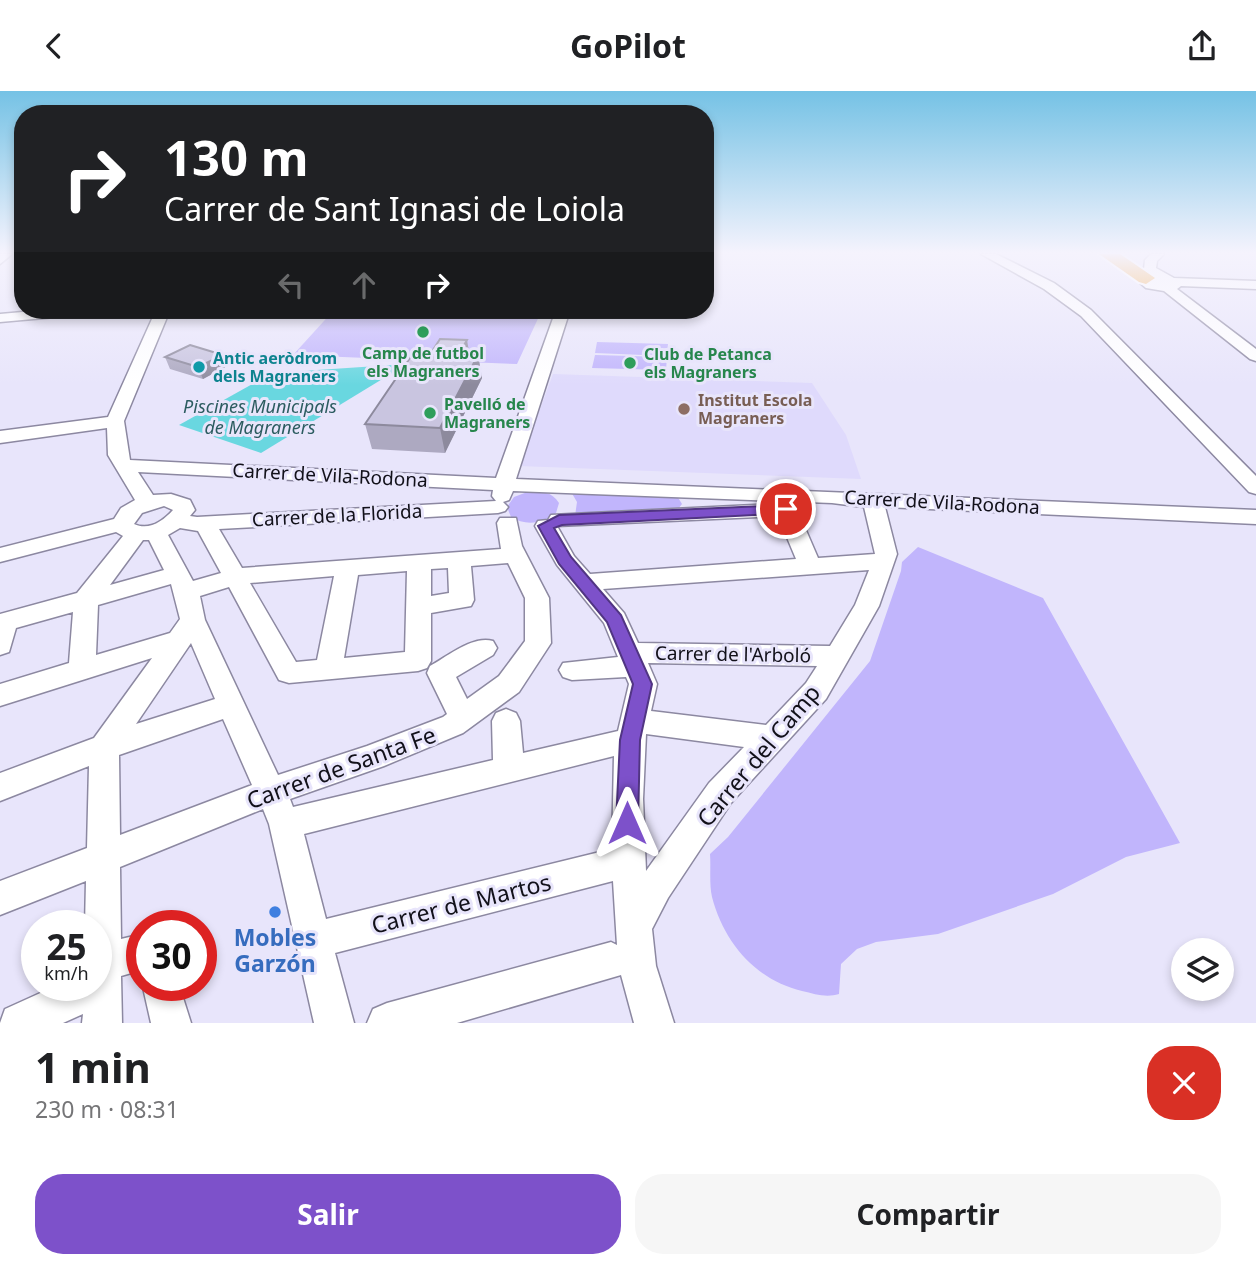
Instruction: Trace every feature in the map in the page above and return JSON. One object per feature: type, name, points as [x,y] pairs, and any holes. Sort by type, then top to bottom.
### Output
[{"type":"street","points":[[1065,297],[1086,313],[1256,488]]},
{"type":"street","points":[[1186,297],[1256,356]]},
{"type":"street","points":[[153,501],[118,455],[115,421],[159,319]]},
{"type":"street","points":[[503,504],[560,319]]},
{"type":"street","points":[[1230,336],[1256,337]]},
{"type":"street","points":[[0,437],[115,421]]},
{"type":"street","name":"Carrer de Vila-Rodona","points":[[123,465],[186,467],[503,504]]},
{"type":"street","points":[[186,467],[153,501],[128,514],[148,527],[285,824],[334,1023]]},
{"type":"street","points":[[503,504],[514,491],[540,486],[557,490],[568,502],[567,511],[552,523]]},
{"type":"street","name":"Carrer de Vila-Rodona","points":[[540,486],[1256,517]]},
{"type":"street","points":[[680,491],[688,501],[688,509],[683,515]]},
{"type":"street","points":[[0,555],[148,527],[184,510],[183,504],[171,500],[153,501]]},
{"type":"street","points":[[503,504],[522,528],[552,523],[839,508],[861,501]]},
{"type":"street","name":"Carrer del Camp","points":[[634,926],[656,886],[720,793],[816,691],[867,606],[886,554],[861,501]]},
{"type":"street","name":"Carrer de la Florida","points":[[148,527],[503,504]]},
{"type":"street","name":"Carrer de Santa Fe","points":[[0,898],[270,792],[453,726],[509,684],[538,643],[537,598],[510,544],[503,504]]},
{"type":"street","points":[[786,509],[810,566]]},
{"type":"street","points":[[205,523],[289,673],[329,669],[429,667],[484,647]]},
{"type":"street","points":[[552,523],[565,560],[615,619],[643,684],[632,730],[626,799],[638,966],[654,1023]]},
{"type":"street","points":[[82,670],[86,599],[148,527]]},
{"type":"street","points":[[0,695],[82,670],[237,576],[514,555]]},
{"type":"street","points":[[418,606],[462,600],[459,560]]},
{"type":"street","points":[[584,582],[883,561]]},
{"type":"street","points":[[419,564],[418,606],[429,667],[463,718]]},
{"type":"street","points":[[329,669],[348,569]]},
{"type":"street","points":[[1,630],[86,599],[184,607]]},
{"type":"street","points":[[103,910],[104,747],[184,607]]},
{"type":"street","name":"Carrer de l'Arboló","points":[[572,670],[633,660],[836,656]]},
{"type":"street","points":[[0,786],[104,747],[231,705]]},
{"type":"street","points":[[506,721],[509,769]]},
{"type":"street","points":[[285,824],[509,769],[632,730],[771,738]]},
{"type":"street","name":"Carrer de Martos","points":[[314,940],[608,866]]},
{"type":"street","points":[[112,968],[126,956]]},
{"type":"street","points":[[387,1023],[611,961]]},
{"type":"street","points":[[19,1023],[58,1001]]},
{"type":"street","points":[[102,1001],[102,1023]]},
{"type":"street","points":[[165,1001],[171,1023]]},
{"type":"shaded area","name":"Camp de futbol els Magraners","points":[[326,319],[538,319],[517,364],[293,355]]},
{"type":"shaded area","name":"Club de Petanca els Magraners","points":[[597,342],[668,344],[667,356],[595,353]]},
{"type":"shaded area","name":"Club de Petanca els Magraners","points":[[595,355],[667,357],[666,370],[592,368]]},
{"type":"shaded area","name":"Institut Escola Magraners","points":[[553,374],[812,383],[846,435],[861,479],[519,466]]},
{"type":"shaded area","points":[[570,490],[677,496],[682,504],[678,509],[575,516],[577,502]]},
{"type":"shaded area","points":[[530,491],[553,496],[559,503],[556,513],[534,523],[511,517],[507,507],[514,497]]},
{"type":"shaded area","points":[[918,547],[1043,598],[1180,843],[1126,857],[1053,894],[938,934],[876,942],[857,949],[841,964],[839,994],[825,996],[802,991],[785,986],[756,969],[734,944],[717,914],[712,897],[710,854],[728,837],[870,661],[902,562]]},
{"type":"water","name":"Piscines Municipals de Magraners","points":[[407,364],[261,453],[179,425],[272,373]]},
{"type":"building","points":[[440,339],[467,340],[459,354],[478,355],[440,428],[365,424],[414,352],[431,353]]},
{"type":"building","points":[[190,345],[223,355],[198,367],[165,357]]},
{"type":"place","name":"Camp de futbol els Magraners","points":[[423,332]]},
{"type":"place","name":"Club de Petanca els Magraners","points":[[630,363]]},
{"type":"place","name":"Antic aeròdrom dels Magraners","points":[[199,367]]},
{"type":"place","name":"Institut Escola Magraners","points":[[684,409]]},
{"type":"place","name":"Pavelló de Magraners","points":[[430,413]]},
{"type":"place","name":"Mobles Garzón","points":[[275,912]]},
{"type":"route","points":[[627,823],[630,740],[643,684],[615,619],[565,560],[546,526],[559,520],[786,509]]}]
